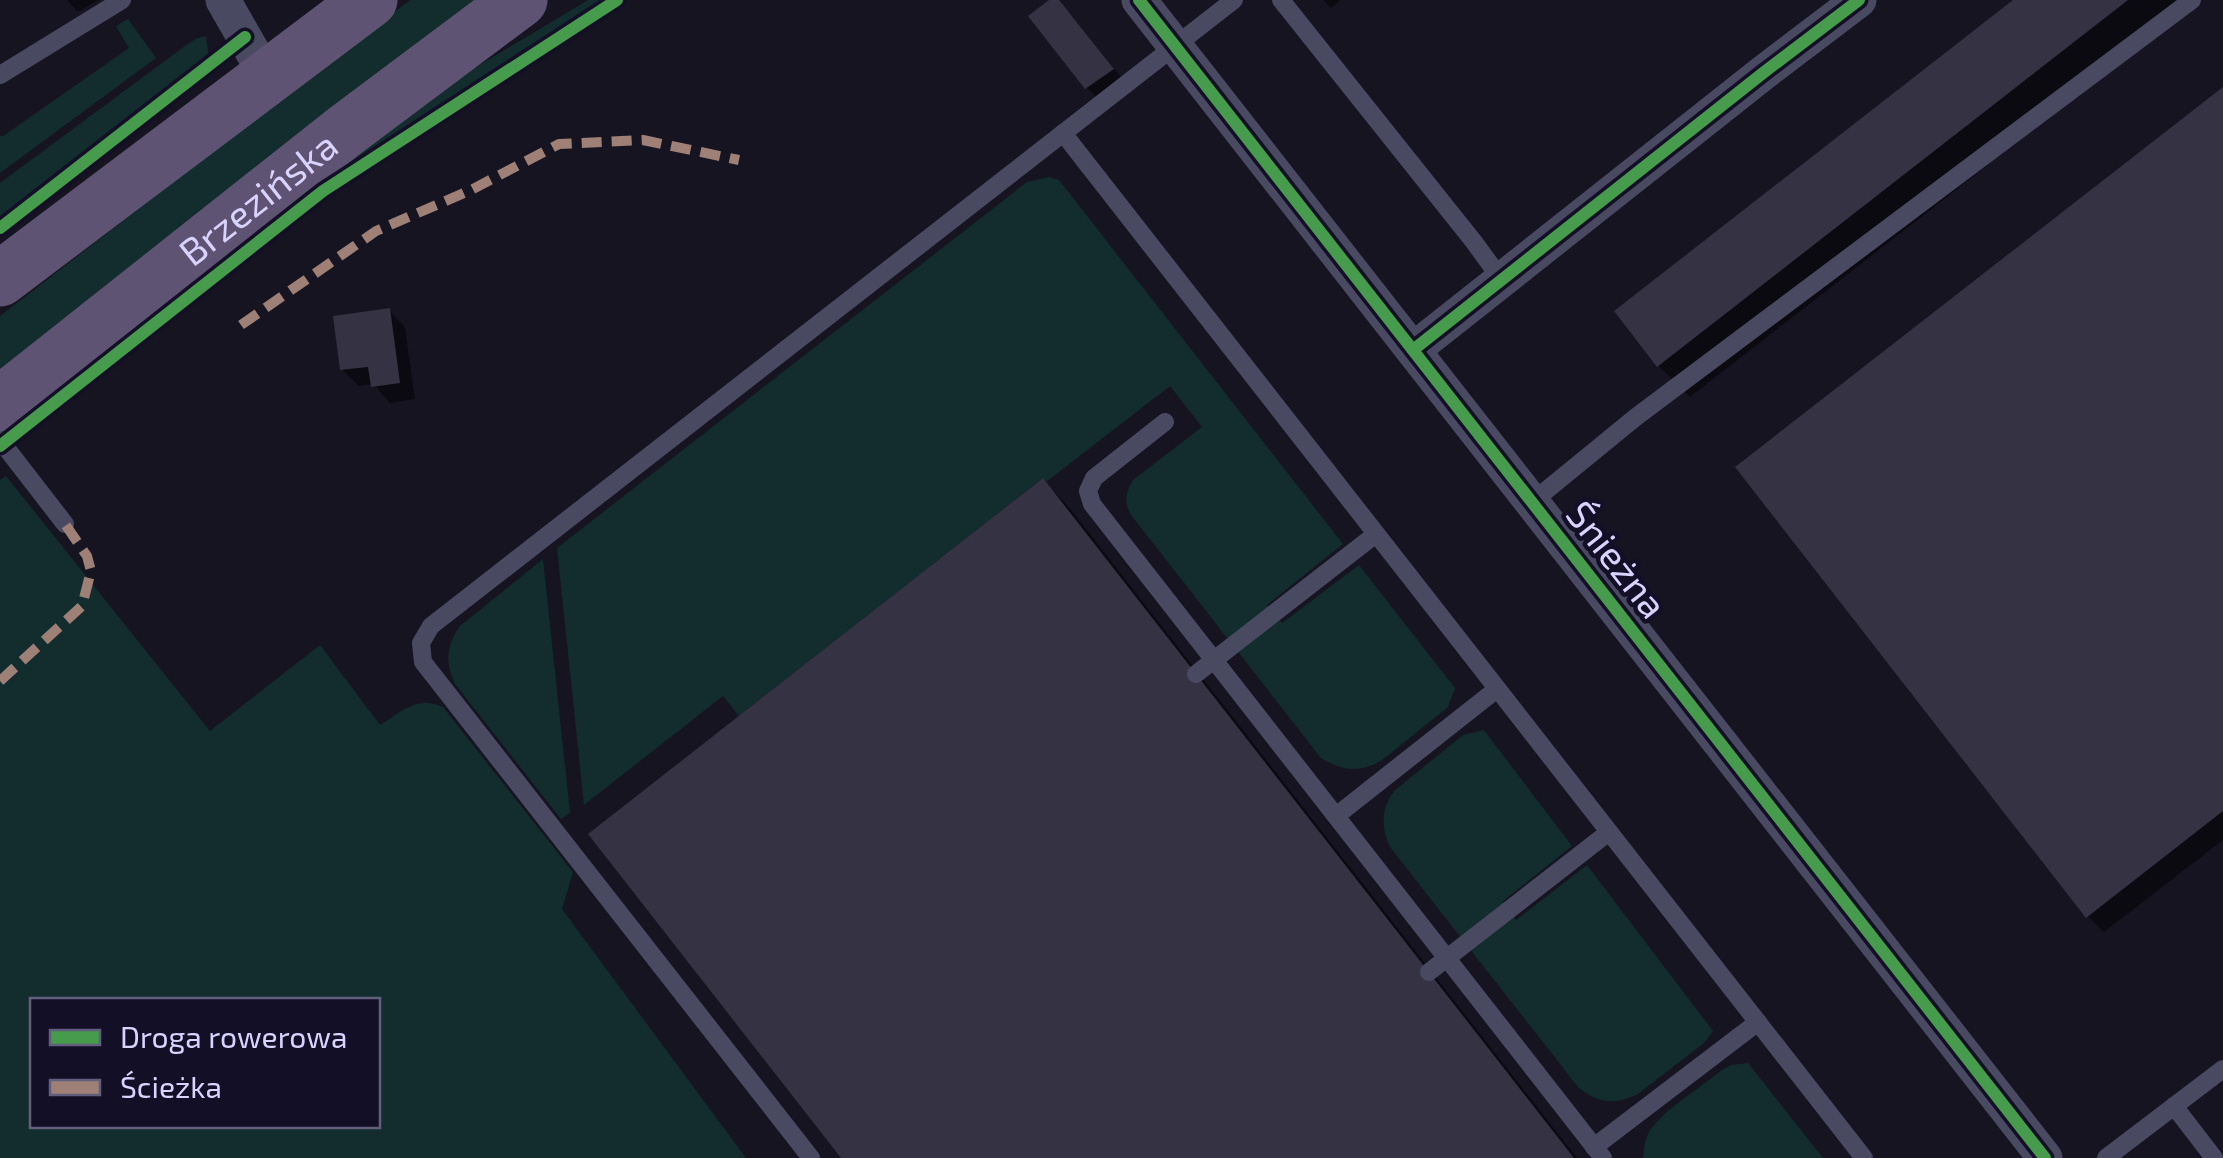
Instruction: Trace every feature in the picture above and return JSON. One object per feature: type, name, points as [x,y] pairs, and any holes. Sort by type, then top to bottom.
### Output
[{"type":"main road","points":[[0,279],[370,0]]},
{"type":"main road","name":"Brzezińska","points":[[0,404],[300,166],[520,0]]},
{"type":"street","points":[[224,0],[267,77]]},
{"type":"street","name":"Śnieżna","points":[[1139,0],[2046,1158]]},
{"type":"street","points":[[1413,350],[1840,6]]},
{"type":"lane","points":[[0,75],[122,0]]},
{"type":"lane","points":[[811,1158],[424,662],[421,643],[431,626],[1234,0]]},
{"type":"lane","points":[[1280,0],[1501,280]]},
{"type":"lane","points":[[1532,502],[1636,417],[2192,0]]},
{"type":"lane","points":[[1062,133],[1864,1158]]},
{"type":"lane","points":[[1165,422],[1094,478],[1088,492],[1092,504],[1599,1153],[1758,1022]]},
{"type":"lane","points":[[0,440],[66,524]]},
{"type":"lane","points":[[1196,674],[1376,534]]},
{"type":"lane","points":[[1336,816],[1497,688]]},
{"type":"lane","points":[[1429,972],[1610,832]]},
{"type":"lane","points":[[2106,1158],[2223,1069]]},
{"type":"lane","points":[[2174,1106],[2214,1158]]},
{"type":"green space","points":[[410,0],[483,0],[0,373],[0,316]]},
{"type":"green space","points":[[588,0],[604,0],[381,145],[224,265],[218,258],[423,99]]},
{"type":"green space","points":[[128,19],[156,58],[0,173],[0,136],[129,48],[116,26]]},
{"type":"green space","points":[[206,36],[209,59],[0,222],[0,183],[195,39]]},
{"type":"green space","points":[[1049,177],[1059,180],[1343,544],[1267,605],[1282,623],[1359,565],[1455,688],[1448,707],[1373,765],[1351,769],[1321,758],[1131,515],[1126,498],[1133,480],[1202,427],[1170,386],[1046,482],[1043,478],[1039,481],[739,716],[723,696],[584,805],[557,548],[1027,182]]},
{"type":"green space","points":[[6,476],[210,731],[320,645],[380,725],[417,704],[443,707],[573,872],[562,909],[746,1158],[0,1158],[0,480]]},
{"type":"green space","points":[[543,559],[570,813],[561,819],[455,684],[448,661],[452,640],[460,626]]},
{"type":"green space","points":[[1484,730],[1572,846],[1502,902],[1516,920],[1587,865],[1713,1031],[1704,1043],[1630,1098],[1600,1100],[1578,1087],[1387,840],[1385,812],[1394,791],[1463,735]]},
{"type":"green space","points":[[1748,1063],[1823,1158],[1643,1158],[1648,1134],[1661,1117],[1722,1070]]},
{"type":"building","points":[[1049,0],[1059,0],[1114,69],[1085,89],[1028,16]]},
{"type":"building","points":[[2013,0],[2128,0],[1657,367],[1614,311]]},
{"type":"building","points":[[2223,87],[2223,811],[2086,918],[1735,467]]},
{"type":"building","points":[[390,308],[400,383],[371,387],[368,367],[340,370],[333,316]]},
{"type":"building","points":[[1043,478],[1574,1158],[841,1158],[588,834]]},
{"type":"marked path","points":[[241,325],[376,231],[471,190],[559,144],[643,140],[739,160]]},
{"type":"marked path","points":[[0,681],[82,606],[91,571],[87,556],[65,524]]},
{"type":"cycle path","points":[[0,446],[323,191],[617,0]]},
{"type":"cycle path","points":[[1139,0],[2045,1158]]},
{"type":"cycle path","points":[[1413,350],[1859,0]]},
{"type":"cycle path","points":[[0,228],[245,37]]}]
